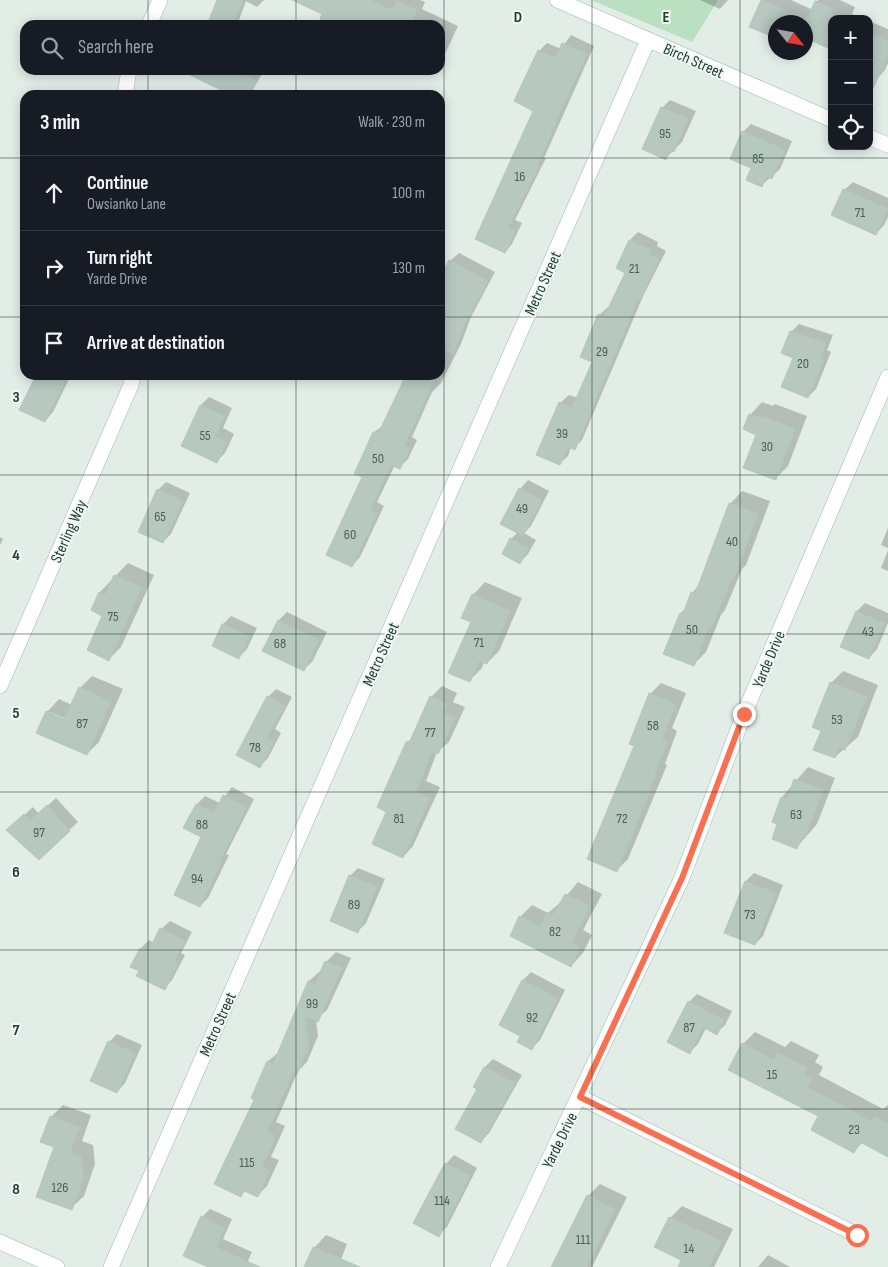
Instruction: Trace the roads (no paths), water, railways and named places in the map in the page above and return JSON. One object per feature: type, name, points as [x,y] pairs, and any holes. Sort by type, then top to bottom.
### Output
[{"type":"street","points":[[151,20],[160,0]]},
{"type":"street","name":"Birch Street","points":[[557,0],[828,118]]},
{"type":"street","name":"Metro Street","points":[[111,1267],[648,40]]},
{"type":"street","points":[[126,90],[129,75]]},
{"type":"street","points":[[873,139],[888,145]]},
{"type":"street","name":"Yarde Drive","points":[[498,1267],[682,878],[744,714],[888,377]]},
{"type":"street","name":"Sterling Way","points":[[0,686],[132,380]]},
{"type":"street","points":[[580,1097],[857,1235]]},
{"type":"street","points":[[0,1242],[57,1267]]}]
